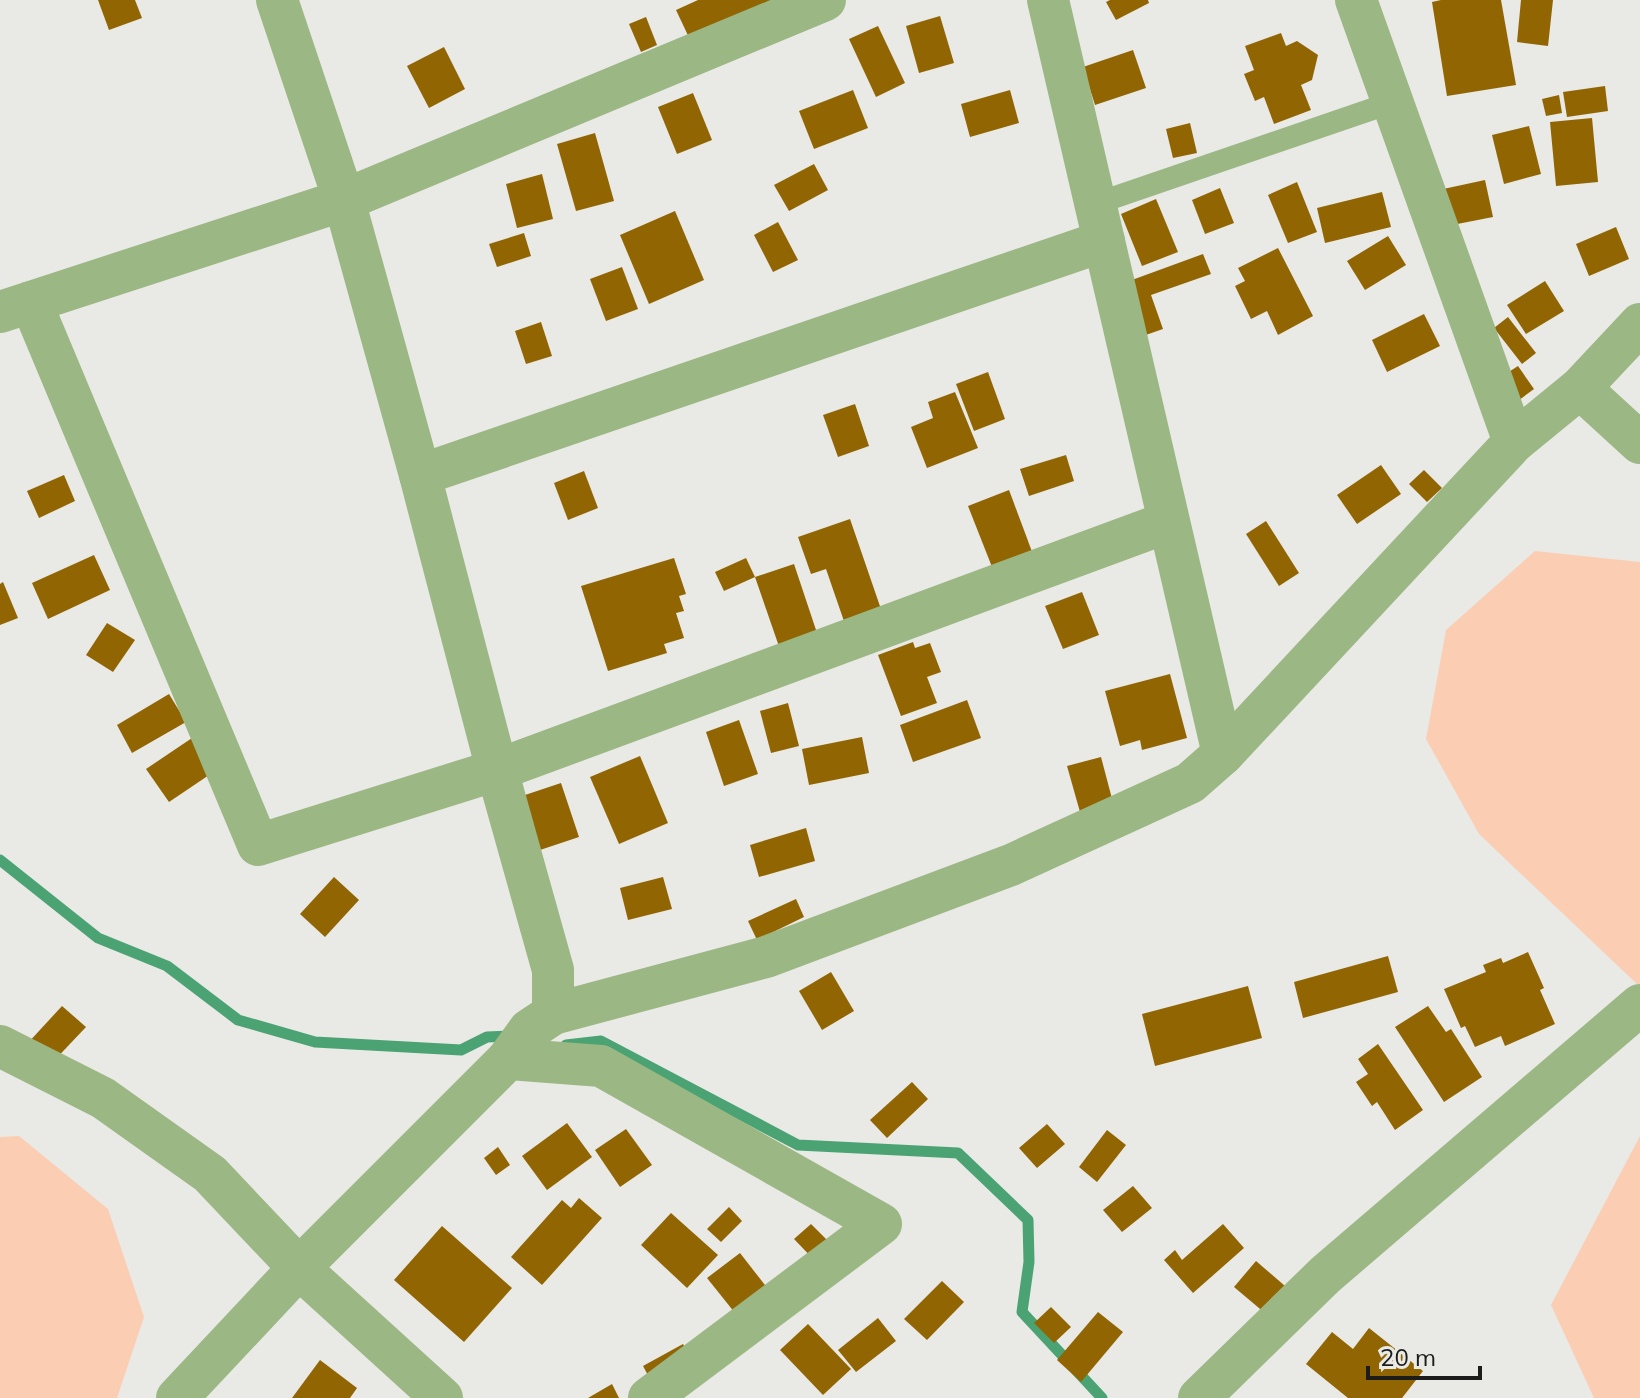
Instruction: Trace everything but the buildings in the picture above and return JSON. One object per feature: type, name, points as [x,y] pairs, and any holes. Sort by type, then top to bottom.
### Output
[{"type":"street","points":[[177,1398],[299,1268],[527,1038],[553,970],[344,200],[277,0]]},
{"type":"street","points":[[825,0],[344,200],[16,307],[258,845],[497,770],[1168,522]]},
{"type":"street","points":[[1048,0],[1223,754]]},
{"type":"street","points":[[1356,0],[1514,442]]},
{"type":"street","points":[[420,475],[1099,222]]},
{"type":"street","points":[[527,1038],[766,957],[1011,865],[1190,783],[1223,754],[1514,442],[1580,388],[1640,324]]},
{"type":"street","points":[[1580,388],[1640,443]]},
{"type":"street","points":[[1199,1398],[1325,1275],[1640,1005]]},
{"type":"street","points":[[527,1038],[601,1066],[881,1224],[649,1398]]},
{"type":"street","points":[[0,1046],[103,1098],[210,1174],[299,1268],[442,1398]]},
{"type":"lane","points":[[1099,222],[1393,102]]},
{"type":"shaded area","points":[[1535,551],[1640,562],[1640,994],[1638,985],[1479,834],[1426,739],[1446,630]]},
{"type":"shaded area","points":[[19,1136],[108,1209],[144,1317],[117,1398],[0,1398],[0,1137]]},
{"type":"shaded area","points":[[1640,1136],[1640,1398],[1594,1398],[1551,1305]]},
{"type":"waterway","points":[[0,860],[98,938],[167,966],[238,1020],[315,1042],[461,1050],[487,1037],[511,1036]]},
{"type":"waterway","points":[[566,1045],[601,1041],[798,1145],[958,1153],[1028,1220],[1029,1262],[1022,1312],[1102,1398]]}]
